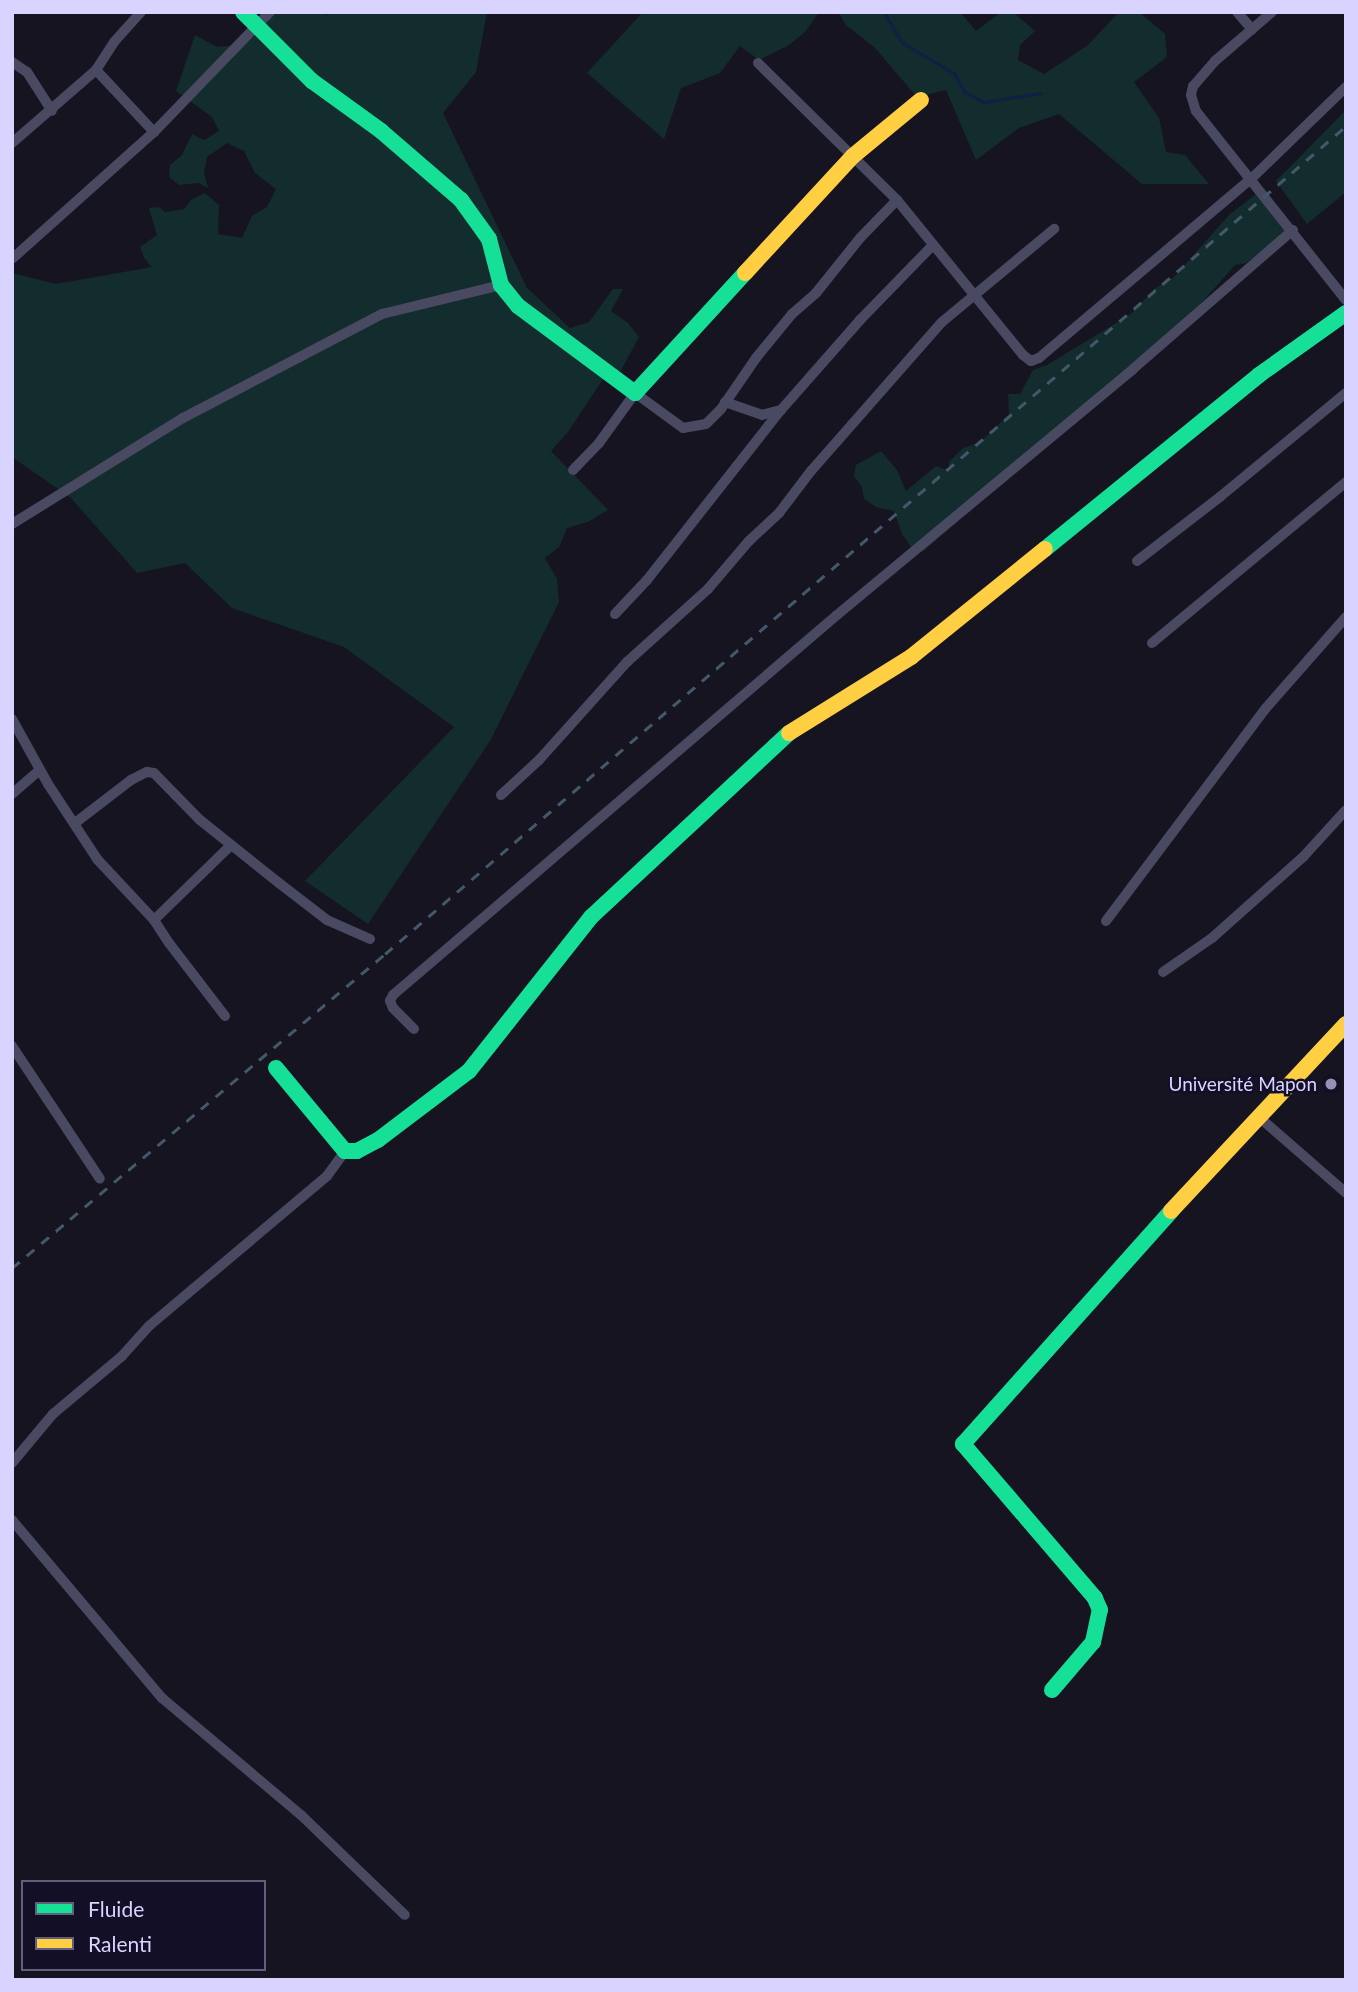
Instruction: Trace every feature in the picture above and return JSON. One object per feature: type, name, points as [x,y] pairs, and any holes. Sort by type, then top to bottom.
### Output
[{"type":"street","points":[[12,143],[96,70],[114,42],[141,12]]},
{"type":"street","points":[[243,12],[312,81],[381,131],[461,200],[489,239],[501,285],[518,306],[688,430],[706,424],[792,314],[816,293],[860,238],[897,200]]},
{"type":"street","points":[[13,258],[155,132],[270,12]]},
{"type":"street","points":[[1237,12],[1252,29]]},
{"type":"street","points":[[1272,12],[1215,61],[1191,90],[1196,111],[1252,178],[1346,300]]},
{"type":"street","points":[[12,62],[27,72],[52,111]]},
{"type":"street","points":[[758,63],[802,110],[897,200],[1023,355],[1031,361],[1039,358],[1252,178],[1346,87]]},
{"type":"street","points":[[96,70],[155,132]]},
{"type":"street","points":[[573,470],[599,443],[635,393],[853,156],[921,100]]},
{"type":"street","points":[[501,795],[539,760],[627,662],[712,585],[732,559],[779,513],[811,471],[942,322],[1054,229]]},
{"type":"street","points":[[414,1029],[393,1009],[390,1001],[393,995],[837,615],[1133,369],[1293,230]]},
{"type":"street","points":[[615,614],[647,580],[781,410],[860,320],[933,245]]},
{"type":"street","points":[[12,524],[183,418],[382,314],[501,285]]},
{"type":"street","points":[[345,1151],[357,1151],[377,1140],[459,1081],[591,917],[798,725],[855,694],[911,657],[1259,375],[1346,313]]},
{"type":"street","points":[[1137,561],[1204,510],[1346,393]]},
{"type":"street","points":[[725,402],[762,415],[781,410]]},
{"type":"street","points":[[1152,643],[1346,482]]},
{"type":"street","points":[[1106,921],[1266,708],[1346,617]]},
{"type":"street","points":[[12,719],[40,770],[97,859],[155,920],[169,943],[225,1016]]},
{"type":"street","points":[[12,794],[40,770]]},
{"type":"street","points":[[75,823],[131,780],[150,772],[231,845],[327,920],[370,939]]},
{"type":"street","points":[[1163,972],[1212,937],[1296,863],[1346,810]]},
{"type":"street","points":[[155,920],[231,845]]},
{"type":"street","points":[[1052,1690],[1093,1642],[1101,1619],[1100,1610],[1095,1598],[1062,1558],[963,1444],[1147,1236],[1346,1024]]},
{"type":"street","points":[[12,1046],[100,1179]]},
{"type":"street","points":[[276,1068],[345,1151]]},
{"type":"street","points":[[1259,1117],[1346,1193]]},
{"type":"street","points":[[12,1463],[53,1414],[122,1356],[149,1326],[327,1176],[345,1151]]},
{"type":"street","points":[[12,1520],[162,1698],[301,1815],[405,1915]]},
{"type":"green space","points":[[276,12],[323,12],[327,15],[330,12],[487,12],[476,72],[443,113],[527,288],[570,328],[589,322],[613,289],[623,289],[611,311],[628,323],[639,337],[619,374],[605,376],[568,432],[551,451],[608,510],[588,522],[567,528],[559,547],[545,558],[557,579],[559,602],[490,741],[368,924],[305,881],[454,727],[344,647],[232,608],[185,563],[137,573],[71,498],[12,457],[12,273],[56,284],[152,267],[144,258],[140,247],[157,235],[149,208],[159,207],[165,212],[184,209],[191,200],[205,193],[219,205],[218,234],[242,238],[252,216],[267,207],[276,189],[255,173],[244,151],[227,143],[207,157],[204,173],[208,188],[199,183],[179,185],[169,177],[170,165],[182,155],[192,134],[204,140],[219,131],[212,117],[176,91],[195,35],[217,47],[245,44]]},
{"type":"green space","points":[[643,12],[819,12],[805,32],[789,45],[759,60],[740,46],[720,73],[681,88],[664,139],[587,73]]},
{"type":"green space","points":[[838,12],[960,12],[976,31],[1001,12],[1013,12],[1035,31],[1020,45],[1018,60],[1044,74],[1088,45],[1119,12],[1139,12],[1165,34],[1167,57],[1134,82],[1159,118],[1166,152],[1185,155],[1209,184],[1142,184],[1059,114],[1019,128],[976,160],[946,90],[917,97],[875,48],[846,25]]},
{"type":"green space","points":[[1346,110],[1346,192],[1307,224],[1276,181]]},
{"type":"green space","points":[[1264,188],[1291,230],[1246,263],[1235,265],[1204,300],[925,550],[916,554],[902,534],[894,511],[876,507],[864,499],[862,487],[854,476],[856,465],[881,451],[897,470],[906,491],[936,466],[949,471],[949,462],[963,448],[979,443],[1009,414],[1008,394],[1020,394],[1033,370],[1047,365],[1131,314],[1155,288],[1173,278],[1230,214]]},
{"type":"waterway","points":[[884,12],[902,42],[955,74],[965,92],[984,102],[1040,93]]},
{"type":"railway","points":[[12,1268],[385,954],[1346,126]]},
{"type":"traffic: fast","points":[[243,12],[312,81],[381,131],[461,200],[489,239],[501,285],[518,306],[635,393],[745,273]]},
{"type":"traffic: fast","points":[[1045,549],[1259,375],[1346,313]]},
{"type":"traffic: fast","points":[[276,1068],[345,1151],[357,1151],[378,1140],[469,1071],[591,917],[789,733]]},
{"type":"traffic: fast","points":[[1052,1690],[1093,1642],[1100,1610],[1095,1598],[963,1444],[1171,1211]]},
{"type":"traffic: slow","points":[[745,273],[853,156],[921,100]]},
{"type":"traffic: slow","points":[[789,733],[911,657],[1045,549]]},
{"type":"traffic: slow","points":[[1171,1211],[1346,1024]]},
{"type":"place","name":"Université Mapon","points":[[1331,1084]]}]
